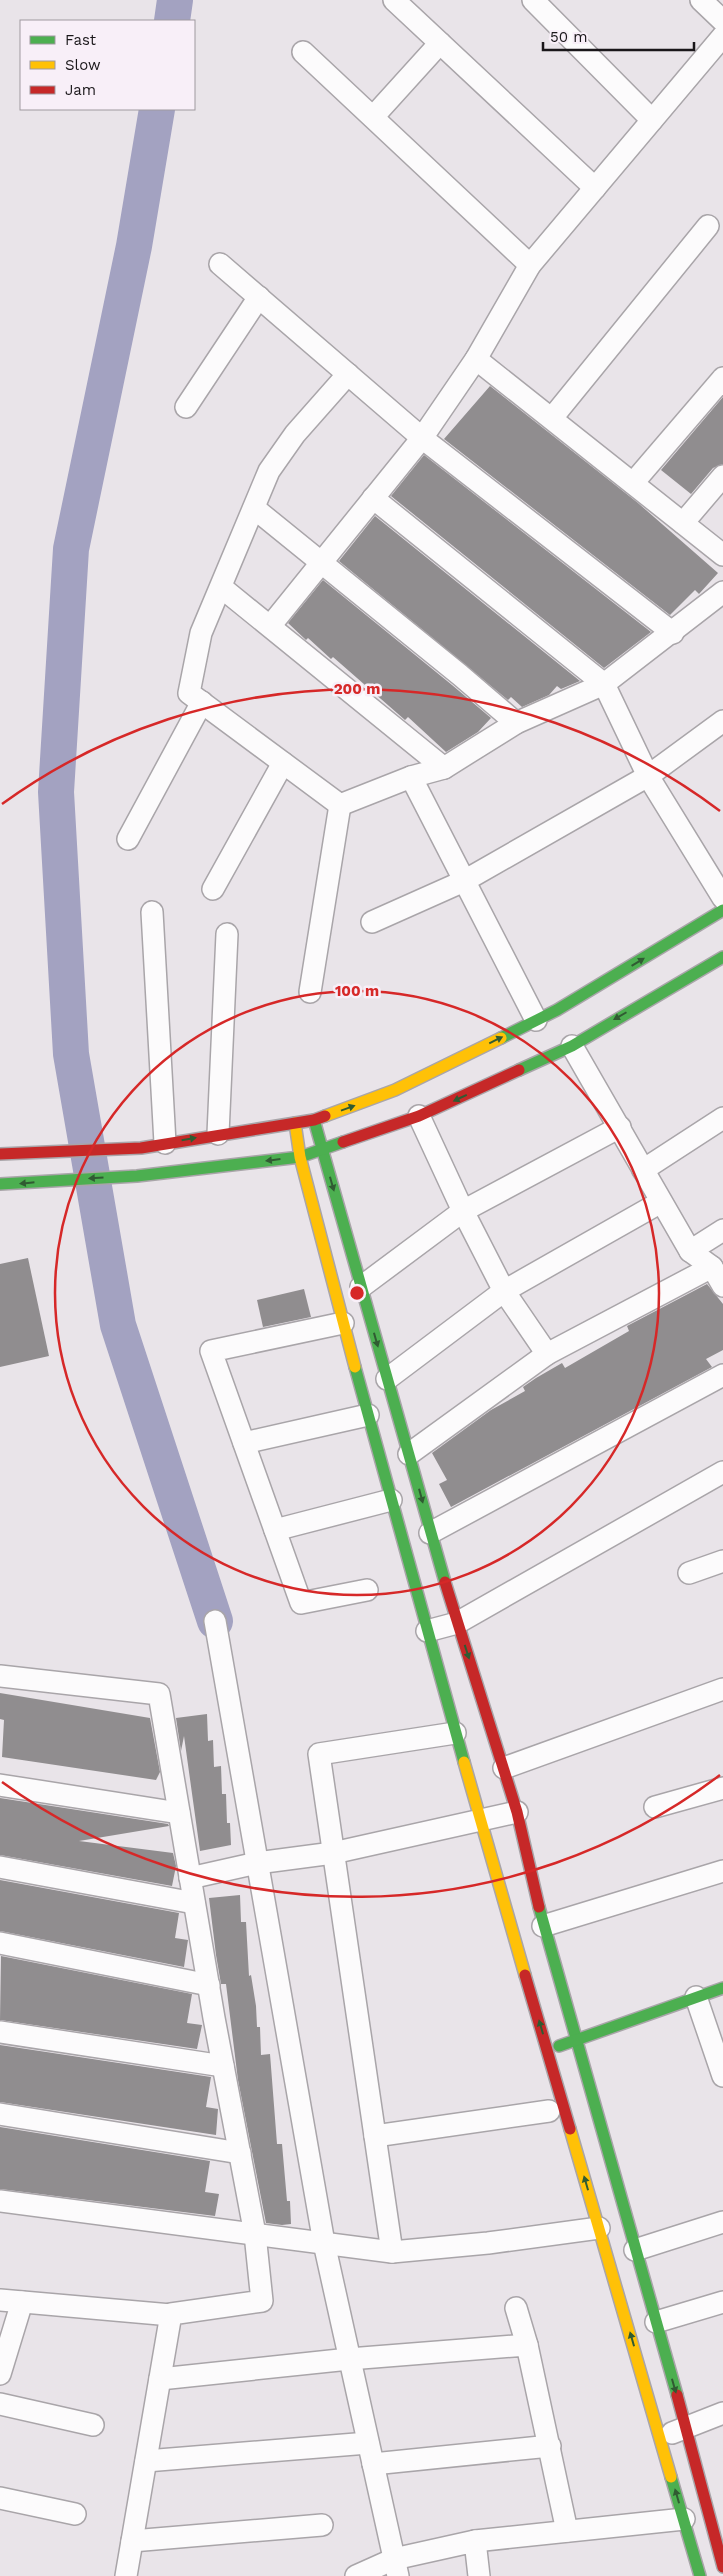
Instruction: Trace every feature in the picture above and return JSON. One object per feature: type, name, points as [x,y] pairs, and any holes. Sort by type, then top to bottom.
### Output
[{"type":"street","points":[[394,0],[595,188]]},
{"type":"street","points":[[533,0],[652,120]]},
{"type":"street","points":[[701,0],[723,21]]},
{"type":"street","points":[[271,625],[422,438],[476,359],[530,265],[723,36]]},
{"type":"street","points":[[372,117],[440,43]]},
{"type":"street","points":[[303,52],[530,265]]},
{"type":"street","points":[[552,418],[708,226]]},
{"type":"street","points":[[220,264],[422,438],[673,633]]},
{"type":"street","points":[[186,407],[259,298]]},
{"type":"street","points":[[476,359],[723,555]]},
{"type":"street","points":[[340,805],[189,692],[202,633],[269,472],[295,434],[348,374]]},
{"type":"street","points":[[633,483],[723,378]]},
{"type":"street","points":[[683,523],[723,476]]},
{"type":"street","points":[[373,498],[604,684],[648,776],[723,898]]},
{"type":"street","points":[[254,508],[460,674],[516,723]]},
{"type":"street","points":[[221,587],[271,625],[444,768]]},
{"type":"street","points":[[340,805],[411,777],[444,768],[516,723],[604,684],[673,633],[723,592]]},
{"type":"street","points":[[128,839],[202,702]]},
{"type":"street","points":[[372,922],[464,881],[648,776],[723,721]]},
{"type":"street","points":[[213,889],[283,762]]},
{"type":"street","points":[[411,777],[536,1020]]},
{"type":"street","points":[[310,992],[340,805]]},
{"type":"street","points":[[0,1154],[141,1148],[218,1134],[314,1120],[395,1090],[536,1020],[723,910]]},
{"type":"street","points":[[152,912],[165,1144]]},
{"type":"street","points":[[218,1134],[227,934]]},
{"type":"street","points":[[0,1184],[137,1176],[300,1157],[420,1116],[572,1046],[723,958]]},
{"type":"street","points":[[572,1046],[690,1251],[712,1267],[723,1286]]},
{"type":"street","points":[[420,1116],[462,1211],[504,1291],[546,1354]]},
{"type":"street","points":[[643,1170],[723,1118]]},
{"type":"street","points":[[314,1120],[430,1533],[504,1768],[543,1926],[686,2428],[723,2568]]},
{"type":"street","points":[[295,1123],[300,1157],[343,1324],[455,1733],[700,2576]]},
{"type":"street","points":[[361,1287],[462,1211],[620,1127]]},
{"type":"street","points":[[388,1379],[504,1291],[661,1202]]},
{"type":"street","points":[[690,1251],[723,1230]]},
{"type":"street","points":[[409,1454],[546,1354],[712,1267]]},
{"type":"street","points":[[343,1324],[211,1351],[301,1603],[367,1590]]},
{"type":"street","points":[[430,1533],[723,1375]]},
{"type":"street","points":[[244,1443],[368,1416]]},
{"type":"street","points":[[427,1631],[457,1623],[723,1472]]},
{"type":"street","points":[[275,1530],[391,1500]]},
{"type":"street","points":[[689,1574],[723,1562]]},
{"type":"street","points":[[215,1621],[324,2243],[396,2568]]},
{"type":"street","points":[[0,1676],[159,1694],[194,1903],[255,2234],[262,2301],[171,2315],[0,2300]]},
{"type":"street","points":[[504,1768],[723,1689]]},
{"type":"street","points":[[392,2252],[319,1754],[455,1733]]},
{"type":"street","points":[[0,1785],[179,1813]]},
{"type":"street","points":[[655,1807],[723,1788]]},
{"type":"street","points":[[190,1878],[257,1863],[333,1853],[516,1812]]},
{"type":"street","points":[[0,1867],[194,1903]]},
{"type":"street","points":[[543,1926],[723,1871]]},
{"type":"street","points":[[0,1943],[209,1985]]},
{"type":"street","points":[[548,2049],[723,1988]]},
{"type":"street","points":[[696,1997],[723,2076]]},
{"type":"street","points":[[0,2032],[223,2066]]},
{"type":"street","points":[[375,2136],[549,2112]]},
{"type":"street","points":[[0,2114],[240,2152]]},
{"type":"street","points":[[0,2201],[392,2252],[488,2243],[599,2228]]},
{"type":"street","points":[[635,2250],[723,2222]]},
{"type":"street","points":[[0,2374],[22,2302]]},
{"type":"street","points":[[656,2322],[723,2302]]},
{"type":"street","points":[[516,2308],[527,2345],[567,2531]]},
{"type":"street","points":[[126,2576],[171,2315]]},
{"type":"street","points":[[160,2379],[350,2359],[527,2345]]},
{"type":"street","points":[[0,2404],[93,2425]]},
{"type":"street","points":[[660,2438],[723,2413]]},
{"type":"street","points":[[146,2461],[368,2443]]},
{"type":"street","points":[[373,2464],[550,2446]]},
{"type":"street","points":[[0,2498],[75,2514]]},
{"type":"street","points":[[356,2576],[396,2568],[474,2541],[684,2519]]},
{"type":"street","points":[[132,2541],[322,2525]]},
{"type":"street","points":[[474,2541],[479,2576]]},
{"type":"building","points":[[490,386],[638,503],[718,573],[699,594],[695,590],[670,615],[444,439]]},
{"type":"building","points":[[723,397],[723,464],[713,468],[691,494],[661,470]]},
{"type":"building","points":[[424,455],[651,632],[604,668],[391,496]]},
{"type":"building","points":[[375,516],[580,681],[561,689],[557,686],[549,695],[522,707],[511,697],[508,700],[339,561]]},
{"type":"building","points":[[323,580],[491,718],[478,732],[446,752],[408,717],[405,720],[333,657],[331,659],[308,638],[306,640],[288,623]]},
{"type":"building","points":[[28,1258],[49,1356],[0,1367],[0,1264]]},
{"type":"building","points":[[707,1284],[723,1304],[723,1350],[706,1359],[712,1367],[451,1507],[439,1484],[447,1480],[432,1453],[491,1410],[525,1391],[523,1387],[536,1378],[562,1363],[565,1368],[629,1331],[627,1326]]},
{"type":"building","points":[[304,1289],[311,1317],[263,1327],[257,1300]]},
{"type":"building","points":[[0,1693],[150,1718],[160,1772],[156,1780],[2,1757],[4,1720],[0,1719]]},
{"type":"building","points":[[207,1714],[208,1741],[213,1740],[214,1767],[221,1766],[222,1794],[226,1794],[227,1823],[230,1823],[231,1845],[200,1851],[184,1736],[181,1751],[176,1718]]},
{"type":"building","points":[[0,1798],[168,1824],[169,1826],[79,1841],[173,1853],[176,1866],[172,1886],[0,1855]]},
{"type":"building","points":[[0,1880],[179,1913],[175,1938],[188,1940],[184,1967],[0,1931]]},
{"type":"building","points":[[240,1895],[241,1922],[246,1922],[249,1976],[251,1975],[256,2006],[257,2027],[260,2027],[261,2055],[270,2054],[277,2144],[282,2144],[287,2201],[290,2201],[291,2224],[266,2223],[238,2080],[226,1984],[221,1984],[216,1955],[209,1898]]},
{"type":"building","points":[[1,1956],[192,1994],[187,2023],[202,2025],[197,2049],[0,2020]]},
{"type":"building","points":[[0,2045],[211,2077],[206,2107],[218,2109],[216,2135],[0,2102]]},
{"type":"building","points":[[0,2127],[210,2161],[205,2192],[219,2194],[215,2216],[0,2189]]},
{"type":"waterway","points":[[172,20],[175,0]]},
{"type":"waterway","points":[[157,110],[134,246],[71,549],[56,792],[71,1054],[118,1325],[215,1621]]},
{"type":"traffic: fast","points":[[501,1038],[557,1010],[723,910]]},
{"type":"traffic: fast","points":[[519,1070],[572,1046],[723,957]]},
{"type":"traffic: fast","points":[[314,1120],[445,1582]]},
{"type":"traffic: fast","points":[[0,1184],[137,1176],[300,1157],[343,1142]]},
{"type":"traffic: fast","points":[[355,1367],[464,1762]]},
{"type":"traffic: fast","points":[[539,1907],[677,2395]]},
{"type":"traffic: fast","points":[[559,2046],[723,1988]]},
{"type":"traffic: fast","points":[[671,2477],[700,2576]]},
{"type":"traffic: slow","points":[[325,1116],[395,1090],[501,1038]]},
{"type":"traffic: slow","points":[[295,1123],[300,1157],[355,1367]]},
{"type":"traffic: slow","points":[[464,1762],[525,1975]]},
{"type":"traffic: slow","points":[[570,2129],[671,2477]]},
{"type":"traffic: jam","points":[[343,1142],[419,1116],[519,1070]]},
{"type":"traffic: jam","points":[[0,1154],[141,1148],[314,1120],[325,1116]]},
{"type":"traffic: jam","points":[[445,1582],[517,1812],[539,1907]]},
{"type":"traffic: jam","points":[[525,1975],[570,2129]]},
{"type":"traffic: jam","points":[[677,2395],[723,2567]]}]
